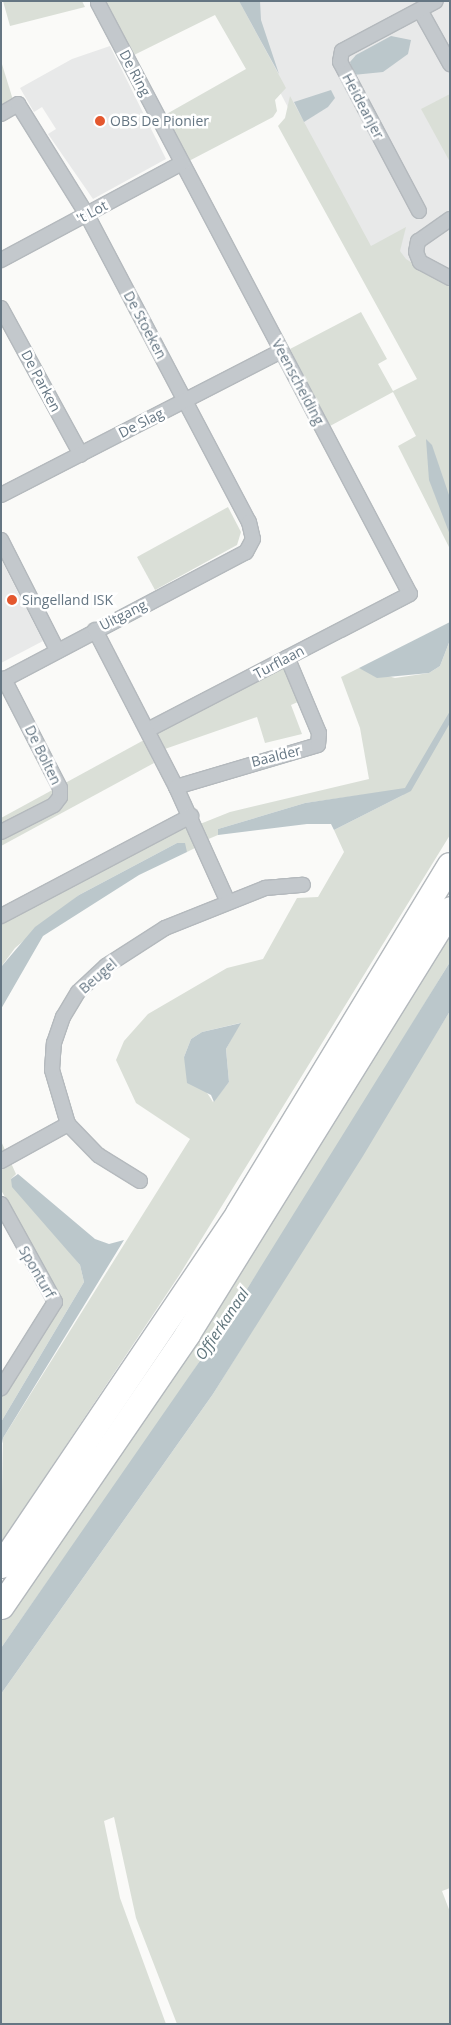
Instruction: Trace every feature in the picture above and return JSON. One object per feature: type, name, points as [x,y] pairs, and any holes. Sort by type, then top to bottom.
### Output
[{"type":"highway","points":[[1,1565],[238,1213],[450,865]]},
{"type":"highway","points":[[1,1606],[187,1334],[450,909]]},
{"type":"street","name":"Heideanjer","points":[[419,211],[340,62],[342,51],[436,1]]},
{"type":"street","name":"De Ring","points":[[98,3],[183,167]]},
{"type":"street","points":[[420,10],[450,64]]},
{"type":"street","name":"De Stoeken","points":[[1,114],[18,104],[87,215],[249,522],[253,539],[246,552]]},
{"type":"street","name":"'t Lot","points":[[1,260],[183,167]]},
{"type":"street","name":"Veenscheiding","points":[[183,167],[410,594]]},
{"type":"street","points":[[450,219],[418,241],[420,262],[450,278]]},
{"type":"street","name":"De Parken","points":[[1,308],[81,454]]},
{"type":"street","name":"De Slag","points":[[1,495],[281,351]]},
{"type":"street","points":[[1,540],[57,650]]},
{"type":"street","name":"Uitgang","points":[[3,680],[246,552]]},
{"type":"street","name":"Turflaan","points":[[148,730],[410,594]]},
{"type":"street","points":[[95,630],[191,816],[227,900]]},
{"type":"street","name":"Baalder","points":[[176,787],[318,745],[319,733],[287,657]]},
{"type":"street","name":"De Bolten","points":[[1,832],[54,805],[60,797],[60,788],[3,680]]},
{"type":"street","points":[[1,916],[191,816]]},
{"type":"street","name":"Beugel","points":[[140,1181],[98,1155],[68,1124],[56,1094],[54,1042],[78,992],[106,966],[165,928],[227,900],[265,888],[303,885]]},
{"type":"street","points":[[1,1161],[68,1124]]},
{"type":"street","name":"Sponturf","points":[[1,1204],[55,1302],[1,1388]]},
{"type":"shaded area","points":[[3,1],[82,1],[85,7],[10,26]]},
{"type":"shaded area","points":[[232,1],[450,1],[450,397],[434,385]]},
{"type":"shaded area","points":[[239,1],[286,88],[275,100],[277,111],[273,117],[187,162],[163,116],[246,69],[215,15],[132,56],[105,2]]},
{"type":"shaded area","points":[[239,1],[260,1],[261,20],[279,74]]},
{"type":"shaded area","points":[[391,36],[411,40],[408,54],[383,72],[353,75],[350,62],[356,55]]},
{"type":"shaded area","name":"OBS De Pionier","points":[[110,46],[166,159],[93,199],[48,134],[56,129],[42,107],[34,112],[20,88],[72,59]]},
{"type":"shaded area","points":[[1,61],[13,100],[1,107]]},
{"type":"shaded area","points":[[331,90],[335,98],[328,107],[304,122],[294,102]]},
{"type":"shaded area","points":[[450,94],[450,162],[421,109]]},
{"type":"shaded area","points":[[290,96],[371,246],[406,227],[400,251],[406,259],[450,287],[450,549],[398,446],[416,436],[393,392],[330,426],[290,349],[361,312],[387,359],[378,364],[393,391],[417,379],[278,126],[285,118]]},
{"type":"shaded area","points":[[426,439],[432,445],[450,498],[450,535],[429,480]]},
{"type":"shaded area","points":[[228,507],[241,532],[237,545],[155,590],[137,557]]},
{"type":"shaded area","name":"Singelland ISK","points":[[1,559],[43,641],[1,663]]},
{"type":"shaded area","points":[[450,622],[450,640],[440,666],[429,673],[377,678],[359,668]]},
{"type":"shaded area","points":[[450,640],[450,835],[180,1274],[1,1543],[3,1438],[190,1139],[136,1103],[116,1060],[124,1041],[148,1014],[227,968],[263,959],[297,898],[318,897],[344,852],[334,830],[403,795],[405,789],[305,803],[218,829],[218,835],[206,840],[200,824],[230,812],[369,779],[360,728],[341,677],[359,668],[395,678],[429,673],[440,666]],"holes":[[[240,1023],[226,1049],[229,1082],[213,1102],[184,1057],[191,1039],[202,1032]]]},
{"type":"shaded area","points":[[285,663],[300,701],[291,705],[302,734],[265,743],[257,717],[162,750],[153,733]]},
{"type":"shaded area","points":[[450,711],[450,723],[411,791],[334,830],[331,824],[307,824],[218,835],[218,829],[305,803],[405,788]]},
{"type":"shaded area","points":[[144,740],[154,763],[1,846],[1,818]]},
{"type":"shaded area","points":[[183,825],[190,826],[199,846],[187,852],[177,843],[79,895],[15,948],[1,967],[1,922]]},
{"type":"shaded area","points":[[177,843],[185,843],[187,852],[139,875],[43,936],[1,1009],[1,967],[35,927],[79,895]]},
{"type":"shaded area","points":[[450,920],[450,962],[289,1225],[169,1408],[1,1648],[1,1621],[47,1557]]},
{"type":"shaded area","points":[[450,962],[450,1011],[363,1156],[213,1394],[1,1694],[1,1648],[224,1326]]},
{"type":"shaded area","points":[[450,1011],[450,1888],[442,1891],[450,1912],[450,2024],[177,2024],[136,1918],[114,1817],[104,1821],[120,1898],[166,2024],[1,2024],[1,1694],[213,1394]]},
{"type":"shaded area","points":[[241,1023],[226,1049],[229,1082],[214,1102],[211,1095],[187,1083],[184,1057],[191,1039],[202,1032]]},
{"type":"shaded area","points":[[1,1141],[16,1174],[11,1179],[80,1265],[84,1282],[1,1422],[1,1398],[61,1305],[57,1289],[1,1190]]},
{"type":"shaded area","points":[[18,1174],[95,1239],[109,1244],[124,1240],[3,1438],[1,1449],[1,1422],[84,1282],[80,1265],[12,1187],[11,1179]]},
{"type":"place","name":"OBS De Pionier","points":[[100,121]]},
{"type":"place","name":"Singelland ISK","points":[[12,600]]},
{"type":"water label","name":"Offierkanaal","points":[[222,1324]]}]
